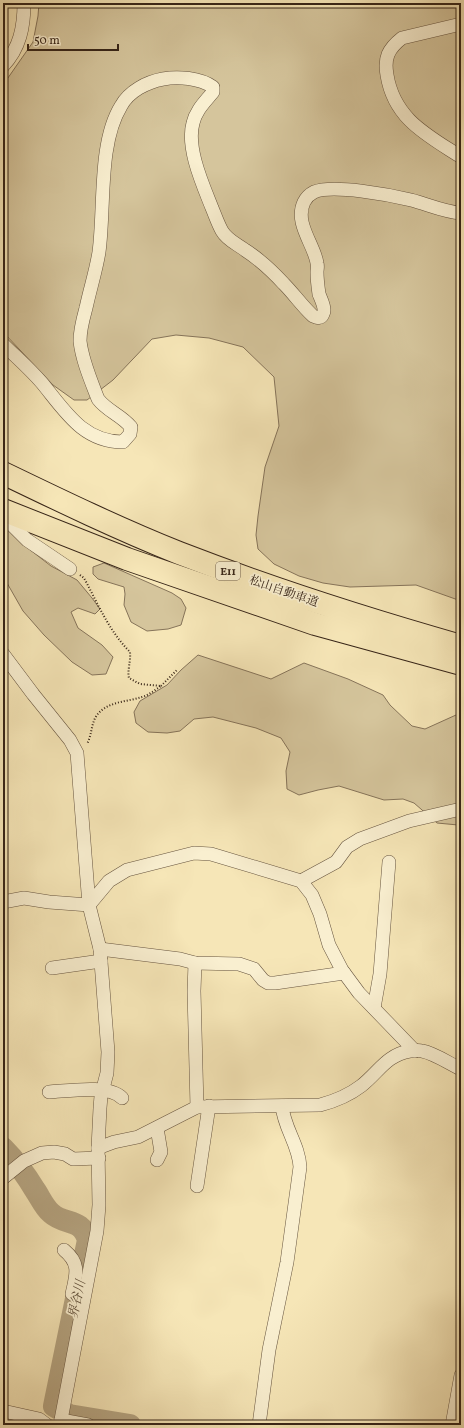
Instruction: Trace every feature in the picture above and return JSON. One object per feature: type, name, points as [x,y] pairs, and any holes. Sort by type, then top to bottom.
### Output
[{"type":"highway","name":"松山自動車道","points":[[3,473],[108,523],[178,552],[320,603],[401,629],[461,646]]},
{"type":"highway","name":"松山自動車道","points":[[3,510],[127,559],[315,624],[461,664]]},
{"type":"street","points":[[3,66],[16,50],[22,34],[24,3]]},
{"type":"street","points":[[461,24],[402,38],[394,44],[387,55],[385,66],[392,94],[398,107],[418,129],[461,157]]},
{"type":"street","points":[[3,344],[41,383],[72,420],[84,430],[113,442],[124,442],[130,434],[131,427],[124,419],[102,405],[98,399],[81,349],[81,328],[97,262],[108,140],[112,123],[121,104],[133,92],[151,81],[171,77],[207,83],[213,87],[213,92],[196,113],[192,124],[192,138],[197,168],[222,231],[232,241],[264,265],[284,284],[313,316],[318,318],[321,317],[324,314],[324,309],[319,292],[317,273],[318,265],[305,233],[301,210],[307,197],[312,192],[325,189],[337,189],[387,194],[461,213]]},
{"type":"street","points":[[3,516],[27,540],[70,569]]},
{"type":"street","points":[[3,654],[70,740],[77,752],[89,905],[100,955],[108,1052],[107,1073],[100,1108],[99,1205],[97,1231],[83,1266],[61,1418],[88,1425]]},
{"type":"street","points":[[301,881],[336,862],[347,847],[360,839],[409,821],[461,809]]},
{"type":"street","points":[[89,905],[109,882],[127,870],[194,854],[211,854],[301,881],[312,895],[320,914],[329,945],[344,973],[359,993],[415,1051]]},
{"type":"street","points":[[374,1008],[380,974],[389,862]]},
{"type":"street","points":[[3,902],[24,898],[49,902],[89,905]]},
{"type":"street","points":[[52,968],[100,955],[180,959],[195,963],[239,964],[254,969],[263,980],[268,983],[344,973]]},
{"type":"street","points":[[195,963],[194,991],[203,1107],[197,1186]]},
{"type":"street","points":[[3,1178],[18,1165],[42,1153],[54,1152],[65,1154],[73,1159],[99,1153],[114,1142],[132,1139],[203,1107],[320,1105],[334,1101],[347,1096],[362,1085],[386,1061],[404,1052],[423,1051],[461,1069]]},
{"type":"street","points":[[49,1092],[103,1089],[118,1093],[122,1098]]},
{"type":"street","points":[[259,1425],[269,1350],[287,1262],[300,1167],[300,1156],[283,1116],[282,1106]]},
{"type":"street","points":[[157,1128],[161,1152],[157,1160]]},
{"type":"street","points":[[64,1250],[83,1266]]},
{"type":"street","points":[[72,1294],[76,1272],[83,1266]]},
{"type":"street","points":[[452,1425],[461,1375]]},
{"type":"street","points":[[3,1411],[33,1417],[39,1419],[47,1425]]},
{"type":"path","points":[[70,569],[84,578],[110,627],[130,652],[131,662],[128,674],[129,678],[140,684],[161,686]]},
{"type":"path","points":[[77,752],[85,748],[96,716],[103,708],[121,701],[146,696],[161,686],[177,670]]},
{"type":"shaded area","points":[[39,3],[461,3],[461,601],[416,585],[350,587],[323,583],[299,576],[274,564],[258,549],[256,535],[265,467],[279,426],[274,377],[243,347],[209,338],[176,335],[152,339],[113,380],[87,400],[74,400],[53,385],[3,332],[3,85],[33,42]]},
{"type":"shaded area","points":[[3,526],[51,566],[77,580],[100,609],[95,614],[78,608],[71,612],[78,628],[102,645],[113,657],[106,674],[92,675],[72,662],[44,635],[23,611],[3,576]]},
{"type":"shaded area","points":[[104,563],[172,593],[181,599],[186,608],[181,625],[168,629],[147,631],[131,622],[124,605],[124,587],[98,579],[93,574],[93,567]]},
{"type":"shaded area","points":[[198,655],[271,679],[304,663],[348,679],[383,695],[390,705],[412,726],[425,729],[456,715],[461,716],[461,824],[437,823],[414,803],[403,799],[384,800],[339,786],[299,795],[287,789],[286,771],[290,752],[281,738],[256,728],[213,717],[194,719],[180,731],[167,733],[148,732],[136,723],[134,712],[140,701],[167,685]]},
{"type":"waterway","name":"界谷川","points":[[3,1148],[32,1184],[49,1211],[56,1217],[77,1225],[85,1233],[88,1240],[54,1406],[69,1415],[130,1425]]}]
